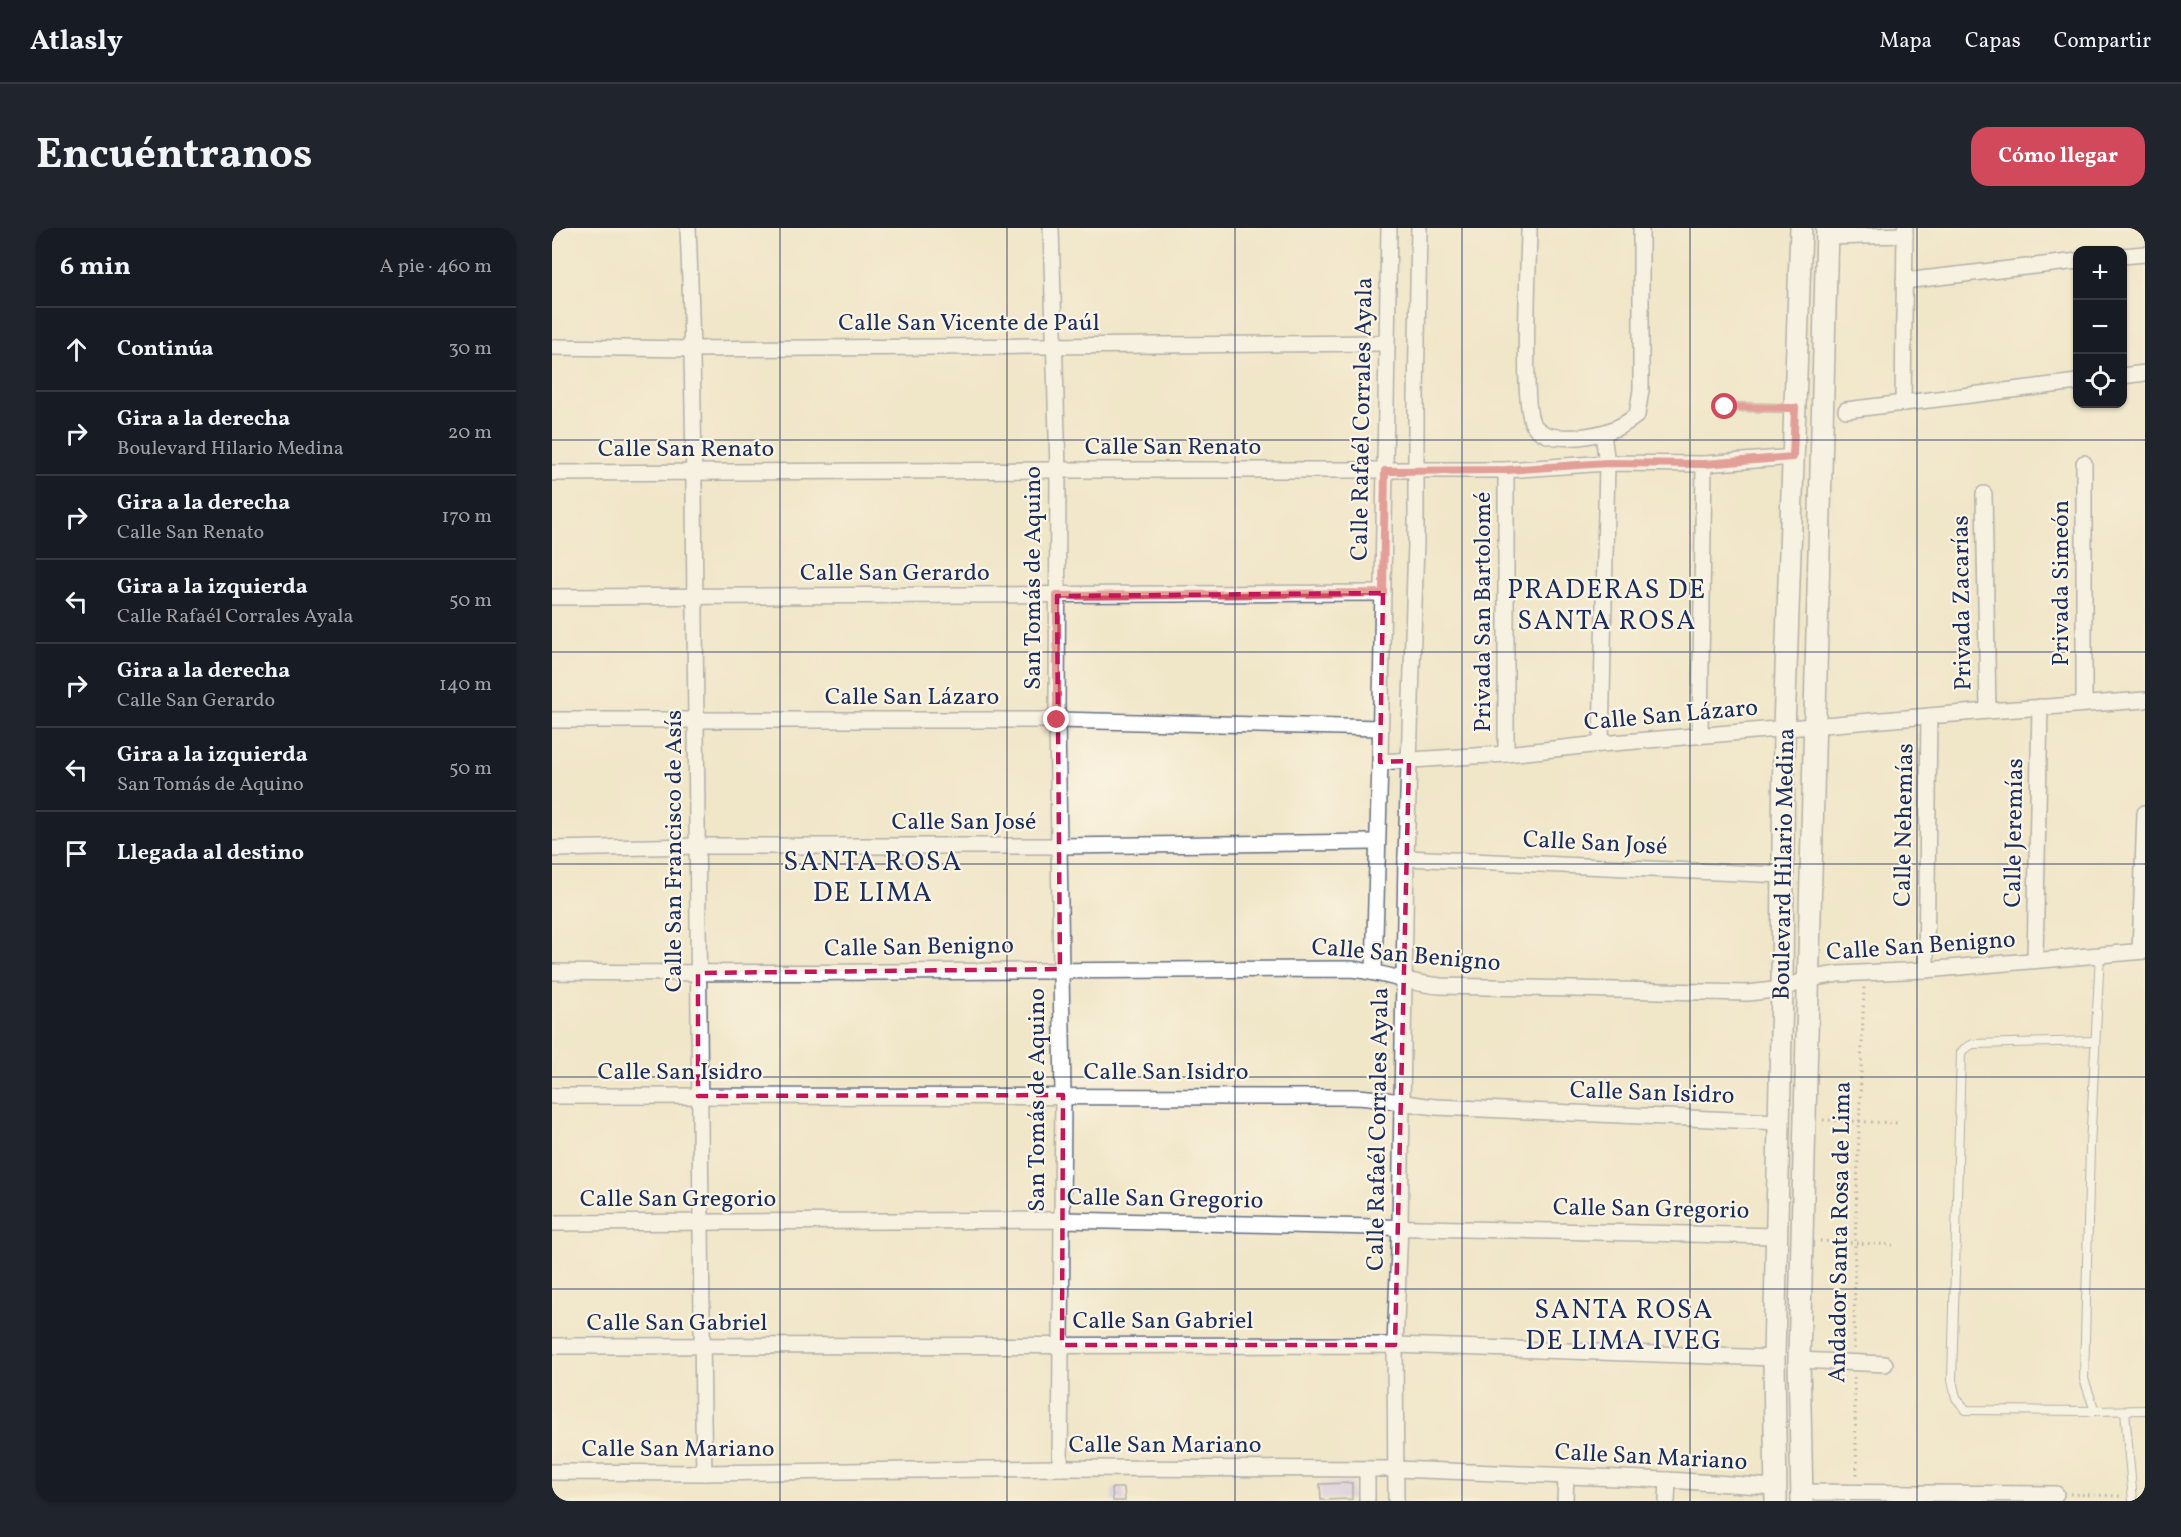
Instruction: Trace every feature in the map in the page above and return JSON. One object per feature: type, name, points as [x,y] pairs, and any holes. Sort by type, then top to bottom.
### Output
[{"type":"main road","name":"Boulevard Hilario Medina","points":[[1776,1494],[1774,1358],[1782,989],[1784,729],[1802,228]]},
{"type":"main road","name":"Boulevard Hilario Medina","points":[[1802,1497],[1799,1360],[1827,233]]},
{"type":"street","name":"Calle San Francisco de Asís","points":[[688,228],[695,472],[699,846],[698,1096],[705,1473]]},
{"type":"street","name":"San Tomás de Aquino","points":[[1051,228],[1058,470],[1057,720],[1063,1095],[1060,1468]]},
{"type":"street","name":"Calle Rafaél Corrales Ayala","points":[[1374,971],[1389,228]]},
{"type":"street","name":"Calle Rafaél Corrales Ayala","points":[[1396,1501],[1395,1345],[1401,1226],[1406,858],[1417,470],[1419,228]]},
{"type":"street","points":[[1529,228],[1527,380],[1529,412],[1531,422],[1545,435],[1568,438],[1603,434],[1627,423],[1637,415],[1640,402],[1641,228]]},
{"type":"street","points":[[1827,233],[1905,232],[1903,403]]},
{"type":"street","points":[[2127,256],[2145,254]]},
{"type":"street","points":[[1904,281],[2073,262]]},
{"type":"street","name":"Calle San Vicente de Paúl","points":[[552,347],[693,349],[1386,343]]},
{"type":"street","points":[[2127,375],[2145,373]]},
{"type":"street","points":[[1846,410],[2073,383]]},
{"type":"street","points":[[1601,744],[1607,463],[1603,434]]},
{"type":"street","points":[[1568,438],[1569,466]]},
{"type":"street","name":"Calle San Renato","points":[[552,473],[1506,470],[1607,463],[1704,464],[1793,457]]},
{"type":"street","name":"Privada Simeón","points":[[2084,463],[2084,703]]},
{"type":"street","points":[[1700,735],[1704,464]]},
{"type":"street","name":"Privada San Bartolomé","points":[[1506,470],[1506,754]]},
{"type":"street","name":"Privada Zacarías","points":[[1984,494],[1988,711]]},
{"type":"street","name":"Calle San Gerardo","points":[[552,597],[1383,593]]},
{"type":"street","name":"Calle San Lázaro","points":[[1380,762],[1506,754],[1700,735],[2145,700]]},
{"type":"street","name":"Calle Jeremías","points":[[2035,960],[2040,707]]},
{"type":"street","name":"Calle Nehemías","points":[[1926,970],[1929,716]]},
{"type":"street","name":"Calle San Lázaro","points":[[552,720],[1057,720],[1380,728]]},
{"type":"street","points":[[2143,951],[2145,813]]},
{"type":"street","name":"Calle San José","points":[[552,849],[1376,842]]},
{"type":"street","name":"Calle San José","points":[[1406,858],[1783,875]]},
{"type":"street","name":"Calle San Benigno","points":[[552,972],[698,974],[1060,969],[1351,969],[1374,971],[1404,981],[1441,986],[1748,993],[1782,989],[1808,979],[1838,974],[1926,970],[2143,951]]},
{"type":"street","name":"Calle San Isidro","points":[[552,1096],[1360,1097],[1436,1107],[1779,1122]]},
{"type":"street","name":"Calle San Gregorio","points":[[552,1223],[1062,1220],[1777,1236]]},
{"type":"street","name":"Calle San Gabriel","points":[[552,1347],[1395,1345],[1774,1358]]},
{"type":"street","points":[[1799,1360],[1886,1364]]},
{"type":"street","name":"Calle San Mariano","points":[[552,1472],[705,1473],[1060,1468],[1397,1469],[1668,1480],[1776,1494]]},
{"type":"street","points":[[1367,1470],[1367,1501]]},
{"type":"street","points":[[1565,1501],[1566,1477]]},
{"type":"street","points":[[1667,1501],[1668,1480]]},
{"type":"street","points":[[1802,1497],[1857,1492],[2056,1494]]},
{"type":"lane","points":[[1725,407],[1795,408]]},
{"type":"lane","points":[[2095,1411],[2084,1379],[2100,954]]},
{"type":"lane","points":[[2095,1041],[1982,1044],[1968,1046],[1961,1053],[1953,1380],[1956,1398],[1966,1410],[2125,1412],[2145,1410]]},
{"type":"lane","points":[[2125,1412],[2133,1498]]},
{"type":"path","name":"Andador Santa Rosa de Lima","points":[[1857,1492],[1854,1364],[1855,1243],[1864,973]]},
{"type":"path","points":[[1804,1119],[1899,1123]]},
{"type":"path","points":[[1803,1240],[1893,1245]]},
{"type":"path","points":[[2056,1494],[2133,1498]]},
{"type":"highlighted area","points":[[1383,593],[1380,762],[1409,761],[1395,1345],[1062,1345],[1063,1095],[698,1096],[698,973],[1060,969],[1057,596]]},
{"type":"building","points":[[1352,1483],[1352,1499],[1321,1500],[1320,1484]]},
{"type":"building","points":[[1112,1488],[1124,1488],[1125,1501],[1113,1501]]},
{"type":"district","name":"PRADERAS DE SANTA ROSA","points":[[1607,606]]},
{"type":"district","name":"SANTA ROSA DE LIMA","points":[[873,878]]},
{"type":"district","name":"SANTA ROSA DE LIMA IVEG","points":[[1624,1326]]},
{"type":"route","points":[[1057,720],[1057,596],[1383,593],[1385,471],[1506,470],[1607,463],[1704,464],[1793,457],[1795,408],[1725,407]]}]
